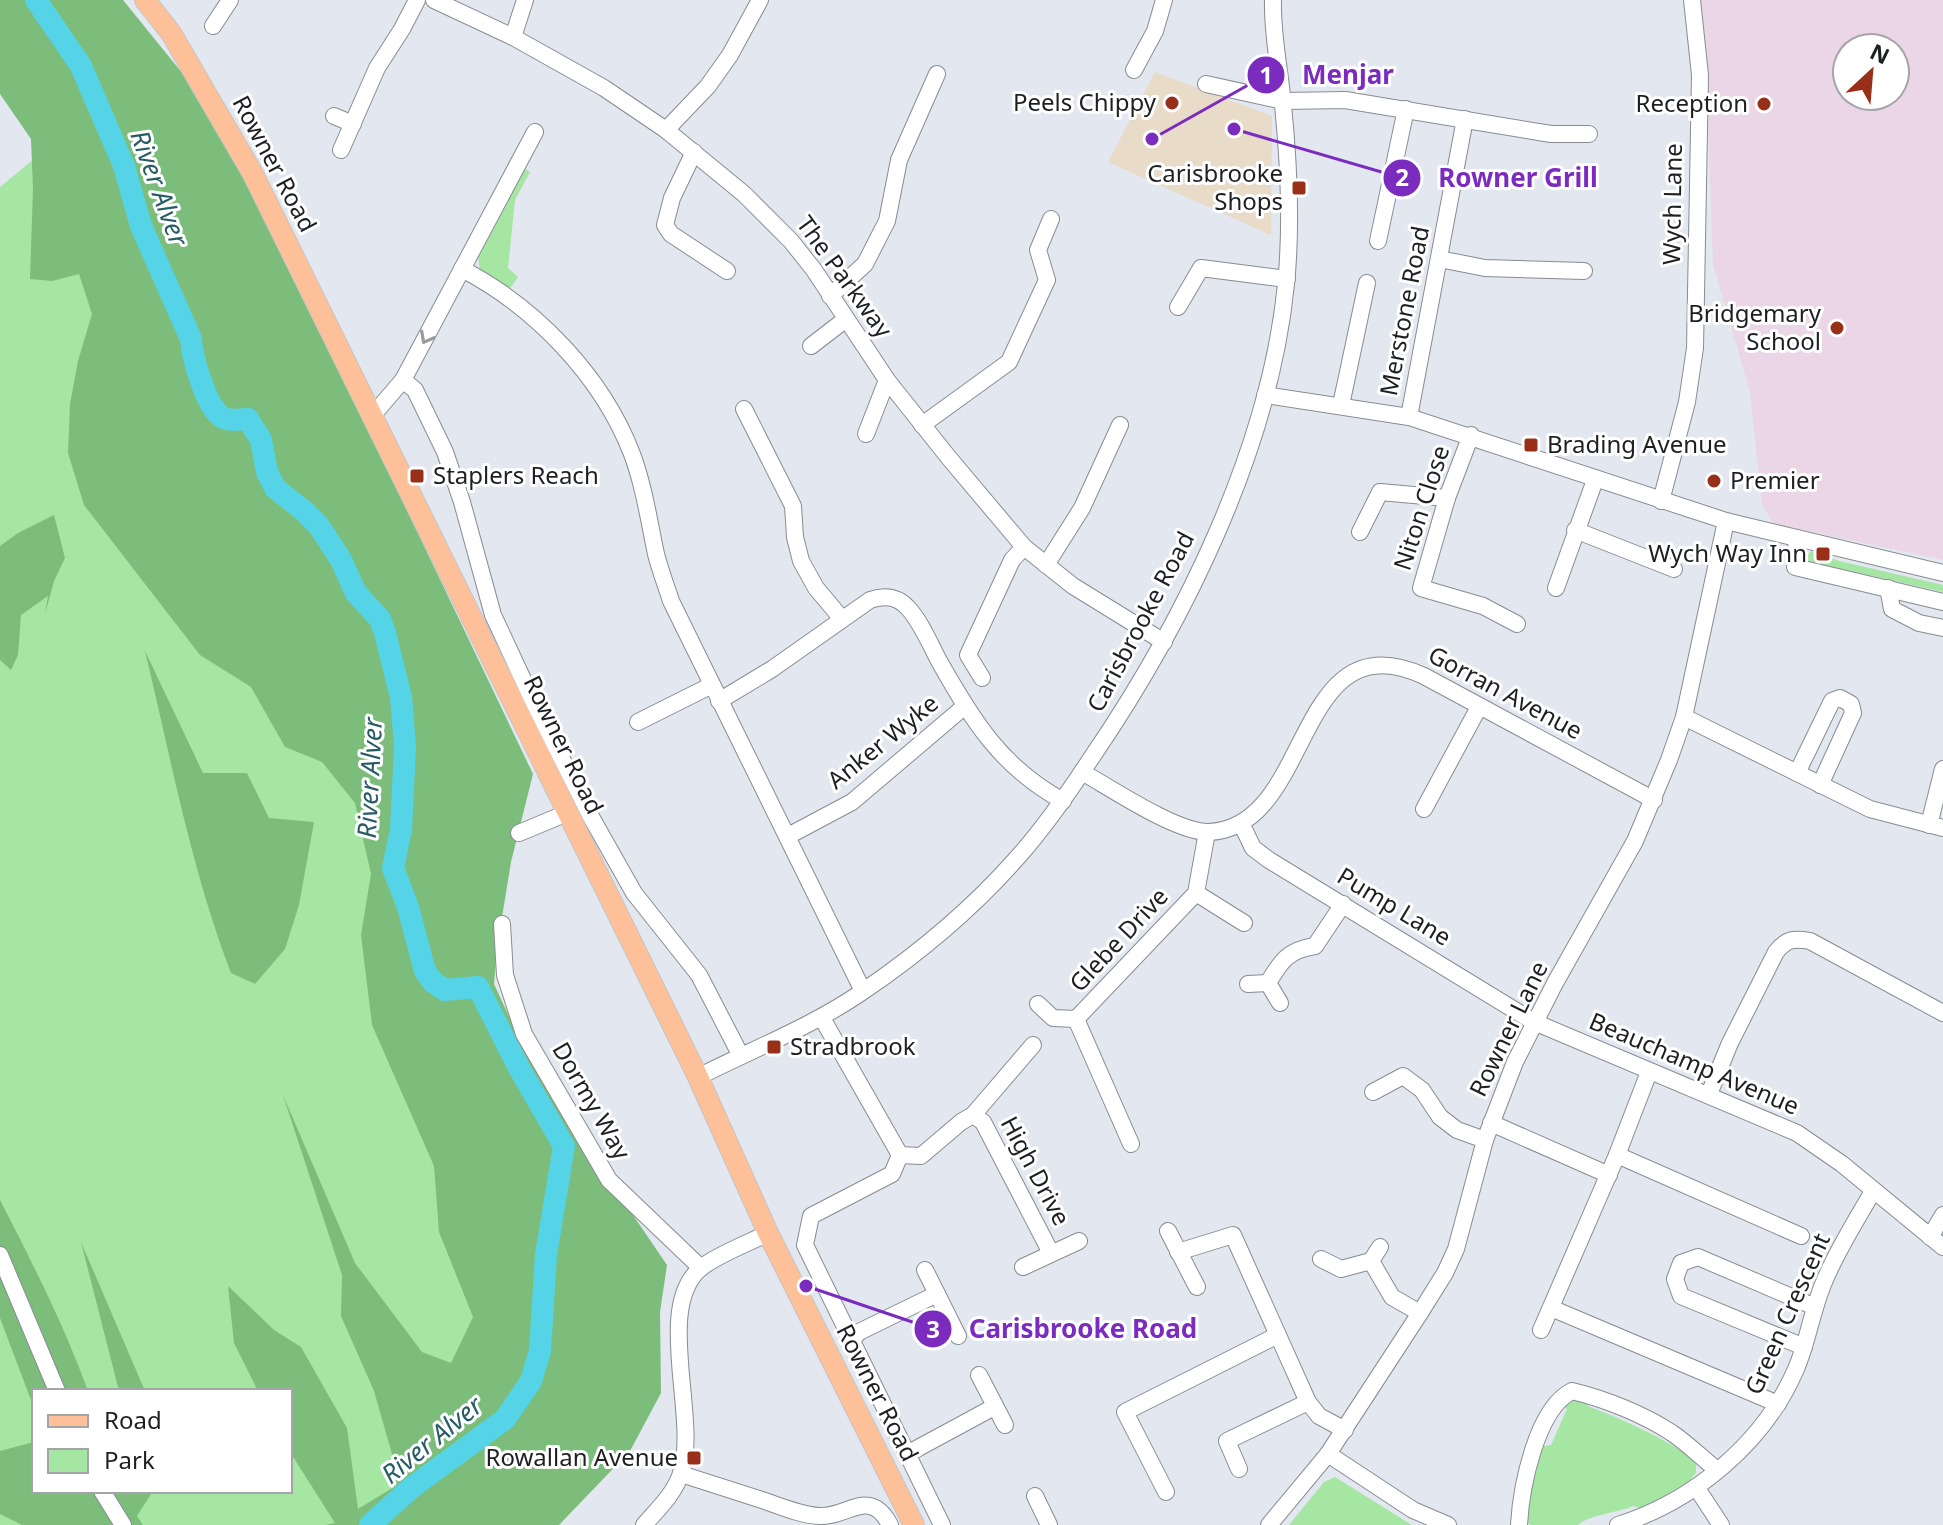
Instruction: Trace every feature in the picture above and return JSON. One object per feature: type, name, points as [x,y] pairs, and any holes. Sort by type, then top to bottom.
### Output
[{"type":"main road","name":"Rowner Road","points":[[145,0],[171,33],[253,174],[698,1077],[768,1233],[914,1525]]},
{"type":"street","points":[[213,26],[230,0]]},
{"type":"street","points":[[341,150],[377,68],[417,0]]},
{"type":"street","name":"The Parkway","points":[[434,0],[513,37],[604,88],[666,130],[772,219],[814,270],[887,380],[1024,547],[1073,586],[1164,642]]},
{"type":"street","points":[[513,37],[525,0]]},
{"type":"street","points":[[666,130],[708,86],[730,55],[760,0]]},
{"type":"street","points":[[1134,70],[1155,31],[1164,0]]},
{"type":"street","name":"Carisbrooke Road","points":[[698,1077],[822,1018],[863,991],[968,909],[1016,860],[1063,801],[1164,642],[1205,562],[1241,469],[1265,395],[1283,319],[1290,185],[1283,101],[1274,50],[1273,0]]},
{"type":"street","name":"Wych Lane","points":[[1661,501],[1687,402],[1695,348],[1700,75],[1692,0]]},
{"type":"street","points":[[830,296],[865,264],[887,221],[899,160],[937,74]]},
{"type":"street","points":[[1206,84],[1283,101],[1345,100],[1551,134],[1589,134]]},
{"type":"street","points":[[1378,241],[1406,109]]},
{"type":"street","points":[[334,116],[353,124]]},
{"type":"street","name":"Merstone Road","points":[[1409,417],[1465,119]]},
{"type":"street","points":[[373,415],[403,380],[535,132]]},
{"type":"street","points":[[694,152],[672,198],[665,225],[671,234],[726,272]]},
{"type":"street","points":[[922,425],[1009,362],[1047,280],[1038,250],[1051,219]]},
{"type":"street","points":[[1439,259],[1485,268],[1584,271]]},
{"type":"street","points":[[1178,307],[1201,268],[1287,279]]},
{"type":"street","points":[[462,269],[490,284],[539,323],[569,354],[617,422],[635,465],[657,558],[671,601],[863,991]]},
{"type":"street","points":[[1341,405],[1367,283]]},
{"type":"street","points":[[811,346],[846,319]]},
{"type":"street","points":[[403,380],[415,390],[445,452],[493,615],[533,701],[590,815],[634,893],[699,975],[741,1056]]},
{"type":"street","points":[[866,434],[887,380]]},
{"type":"street","points":[[1265,395],[1409,417],[1726,521],[1943,573]]},
{"type":"street","points":[[744,409],[793,506],[795,537],[801,561],[816,588],[842,619]]},
{"type":"street","points":[[1046,565],[1082,508],[1120,425]]},
{"type":"street","name":"Niton Close","points":[[1471,435],[1447,498],[1421,588],[1483,606],[1517,624]]},
{"type":"street","points":[[1556,588],[1595,480]]},
{"type":"street","points":[[1360,532],[1380,492],[1447,498]]},
{"type":"street","name":"Rowner Lane","points":[[1272,1524],[1345,1430],[1445,1273],[1456,1249],[1485,1140],[1534,1022],[1630,851],[1654,800],[1684,717],[1726,521]]},
{"type":"street","points":[[1575,530],[1674,569]]},
{"type":"street","points":[[1797,538],[1795,567],[1943,602]]},
{"type":"street","points":[[982,678],[968,655],[1012,560],[1024,547]]},
{"type":"street","points":[[1888,588],[1892,609],[1919,623],[1943,628]]},
{"type":"street","points":[[638,722],[772,669],[870,600],[895,598],[910,610],[987,738],[1024,777],[1063,801]]},
{"type":"street","name":"Gorran Avenue","points":[[1207,832],[1241,823],[1272,796],[1327,693],[1344,679],[1382,665],[1405,667],[1654,800]]},
{"type":"street","points":[[1797,773],[1832,701],[1840,698],[1851,704],[1853,713],[1820,785]]},
{"type":"street","name":"Anker Wyke","points":[[788,836],[852,802],[965,706]]},
{"type":"street","points":[[1424,809],[1479,707]]},
{"type":"street","points":[[1684,717],[1870,809],[1936,826],[1943,769]]},
{"type":"street","points":[[1082,772],[1172,822],[1207,832]]},
{"type":"street","points":[[519,833],[567,813]]},
{"type":"street","name":"Pump Lane","points":[[1241,823],[1253,848],[1534,1022]]},
{"type":"street","name":"Glebe Drive","points":[[1038,1004],[1053,1018],[1076,1019],[1196,893],[1207,832]]},
{"type":"street","name":"Glebe Drive","points":[[1196,893],[1244,923]]},
{"type":"street","points":[[1268,983],[1280,952],[1298,948],[1317,949],[1343,904]]},
{"type":"street","name":"Dormy Way","points":[[502,924],[505,975],[524,1034],[609,1180],[701,1268]]},
{"type":"street","points":[[1709,1094],[1730,1043],[1783,942],[1795,938],[1810,941],[1943,1013]]},
{"type":"street","points":[[1248,984],[1268,983]]},
{"type":"street","points":[[1268,983],[1280,1003]]},
{"type":"street","points":[[822,1018],[900,1155]]},
{"type":"street","name":"Glebe Drive","points":[[1076,1019],[1131,1144]]},
{"type":"street","name":"Beauchamp Avenue","points":[[1534,1022],[1781,1124],[1842,1164],[1936,1242]]},
{"type":"street","points":[[900,1155],[921,1156],[973,1115],[1033,1045]]},
{"type":"street","points":[[1541,1330],[1609,1175],[1649,1072]]},
{"type":"street","points":[[1373,1092],[1403,1076],[1422,1090],[1440,1117],[1457,1130],[1485,1140]]},
{"type":"street","name":"High Drive","points":[[973,1115],[983,1122],[1051,1253]]},
{"type":"street","points":[[1491,1123],[1609,1175]]},
{"type":"street","points":[[900,1155],[892,1174],[811,1216],[805,1245],[942,1525]]},
{"type":"street","points":[[1617,1155],[1801,1236]]},
{"type":"street","name":"Green Crescent","points":[[1618,1525],[1665,1506],[1696,1487],[1756,1432],[1778,1404],[1804,1347],[1832,1263],[1873,1191]]},
{"type":"street","points":[[1936,1242],[1943,1215]]},
{"type":"street","points":[[1168,1231],[1197,1287]]},
{"type":"street","points":[[644,1525],[670,1495],[681,1474],[685,1447],[679,1322],[682,1300],[701,1268],[768,1233]]},
{"type":"street","points":[[1178,1252],[1233,1235],[1308,1402],[1319,1416],[1345,1430]]},
{"type":"street","name":"High Drive","points":[[1023,1267],[1079,1241]]},
{"type":"street","points":[[1321,1259],[1341,1269],[1375,1254],[1392,1297],[1420,1313]]},
{"type":"street","points":[[0,1255],[56,1389]]},
{"type":"street","points":[[1804,1347],[1681,1296],[1675,1279],[1681,1263],[1698,1257],[1815,1307]]},
{"type":"street","points":[[925,1270],[958,1336]]},
{"type":"street","points":[[851,1341],[859,1332],[937,1294]]},
{"type":"street","points":[[1551,1308],[1778,1404]]},
{"type":"street","points":[[1166,1492],[1125,1412],[1278,1335]]},
{"type":"street","points":[[979,1375],[1005,1425]]},
{"type":"street","points":[[1519,1525],[1520,1501],[1532,1455],[1549,1413],[1561,1397],[1572,1391],[1592,1396],[1672,1433],[1717,1470]]},
{"type":"street","points":[[1239,1469],[1227,1441],[1308,1402]]},
{"type":"street","points":[[907,1454],[994,1407]]},
{"type":"street","points":[[1328,1454],[1439,1524]]},
{"type":"street","points":[[681,1474],[818,1517],[868,1505],[879,1510],[890,1525]]},
{"type":"street","points":[[1696,1487],[1721,1525]]},
{"type":"street","points":[[103,1493],[123,1525]]},
{"type":"street","points":[[1035,1496],[1044,1523]]},
{"type":"shaded area","name":"Bridgemary School","points":[[1696,0],[1943,0],[1943,560],[1774,524],[1762,505],[1750,392],[1713,264],[1706,61]]},
{"type":"shaded area","points":[[1155,72],[1272,116],[1271,235],[1108,162]]},
{"type":"green space","points":[[0,0],[123,0],[221,121],[533,774],[511,862],[494,984],[519,1038],[569,1121],[667,1265],[660,1312],[661,1393],[630,1451],[559,1525],[325,1525],[335,1523],[292,1455],[292,1389],[257,1389],[234,1343],[228,1286],[274,1330],[301,1347],[347,1428],[358,1509],[394,1487],[394,1461],[374,1391],[341,1316],[342,1275],[283,1095],[355,1263],[422,1352],[451,1363],[473,1317],[439,1232],[434,1166],[372,1025],[361,935],[371,874],[355,803],[322,762],[285,747],[251,687],[200,655],[84,505],[68,453],[70,404],[78,361],[92,314],[79,274],[52,281],[30,279],[31,139],[0,94]]},
{"type":"green space","points":[[103,102],[585,1350],[461,1525],[0,1525],[0,187]]},
{"type":"green space","points":[[524,168],[530,172],[515,200],[508,268],[518,277],[508,291],[480,271],[478,257]]},
{"type":"green space","points":[[54,515],[65,558],[54,581],[45,614],[48,596],[21,615],[18,655],[11,670],[0,660],[0,546]]},
{"type":"green space","points":[[1812,551],[1839,561],[1943,585],[1943,592],[1808,564],[1806,556]]},
{"type":"green space","points":[[145,651],[203,773],[247,773],[269,818],[314,822],[299,905],[285,949],[255,984],[231,973],[217,934],[183,814]]},
{"type":"green space","points":[[0,1200],[36,1270],[87,1389],[32,1389],[32,1403],[0,1318]]},
{"type":"green space","points":[[81,1242],[144,1389],[118,1389]]},
{"type":"green space","points":[[1575,1398],[1587,1399],[1588,1406],[1671,1444],[1696,1461],[1696,1473],[1688,1482],[1642,1509],[1634,1506],[1588,1519],[1578,1525],[1530,1525],[1524,1506],[1543,1446],[1551,1445],[1567,1409],[1561,1406]]},
{"type":"green space","points":[[32,1443],[32,1493],[152,1493],[137,1516],[143,1525],[22,1525],[0,1514],[0,1451]]},
{"type":"green space","points":[[1335,1477],[1412,1525],[1289,1525],[1324,1482]]},
{"type":"waterway","name":"River Alver","points":[[36,0],[81,66],[124,166],[141,226],[191,339],[205,393],[216,412],[225,419],[248,419],[261,440],[267,472],[275,488],[319,526],[341,560],[356,593],[380,619],[401,697],[405,747],[401,829],[393,868],[408,907],[425,971],[433,982],[445,990],[478,987],[519,1068],[564,1146],[546,1255],[540,1351],[531,1381],[505,1419],[411,1488],[370,1525]]},
{"type":"place","name":"Peels Chippy","points":[[1172,103]]},
{"type":"place","name":"Reception","points":[[1764,104]]},
{"type":"place","name":"Rowner Grill","points":[[1234,129]]},
{"type":"place","name":"Menjar","points":[[1152,139]]},
{"type":"place","name":"Carisbrooke Shops","points":[[1299,188]]},
{"type":"place","name":"Bridgemary School","points":[[1837,328]]},
{"type":"place","name":"Brading Avenue","points":[[1531,445]]},
{"type":"place","name":"Staplers Reach","points":[[417,476]]},
{"type":"place","name":"Premier","points":[[1714,481]]},
{"type":"place","name":"Wych Way Inn","points":[[1823,554]]},
{"type":"place","name":"Stradbrook","points":[[774,1047]]},
{"type":"place","name":"Carisbrooke Road","points":[[806,1286]]},
{"type":"place","name":"Rowallan Avenue","points":[[694,1458]]}]
